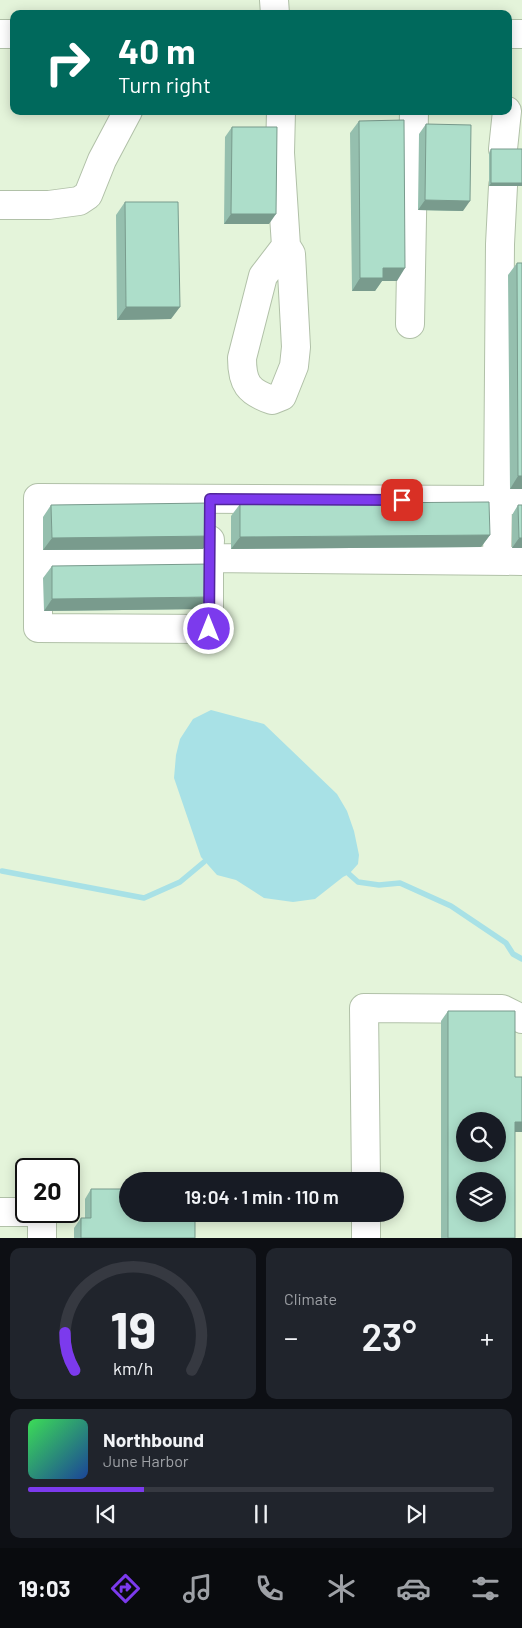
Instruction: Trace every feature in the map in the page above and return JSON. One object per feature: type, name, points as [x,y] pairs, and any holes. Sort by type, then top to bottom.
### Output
[{"type":"main road","points":[[0,205],[49,205],[79,201],[88,196],[102,160],[126,115]]},
{"type":"main road","points":[[281,115],[280,153],[286,246],[291,254],[296,347],[294,366],[282,396],[272,400],[261,396],[247,386],[242,371],[242,358],[263,276],[286,246]]},
{"type":"main road","points":[[410,324],[414,115]]},
{"type":"main road","points":[[503,149],[507,115]]},
{"type":"main road","points":[[39,559],[209,558],[510,561],[511,244],[503,186]]},
{"type":"main road","points":[[210,499],[209,629],[38,628],[38,498],[510,500]]},
{"type":"main road","points":[[366,1172],[364,1008],[502,1009],[522,1019]]},
{"type":"main road","points":[[0,1212],[42,1212],[42,1238]]},
{"type":"main road","points":[[366,1222],[366,1238]]},
{"type":"water","points":[[211,710],[264,724],[337,794],[347,811],[359,855],[358,864],[349,874],[315,899],[293,902],[264,898],[236,880],[217,875],[201,857],[174,778],[176,755],[180,739],[193,719]]},
{"type":"building","points":[[404,120],[405,268],[383,268],[383,278],[360,278],[359,121]]},
{"type":"building","points":[[426,124],[471,125],[470,201],[425,200]]},
{"type":"building","points":[[232,127],[277,127],[276,214],[231,214]]},
{"type":"building","points":[[491,149],[522,149],[522,183],[491,183]]},
{"type":"building","points":[[125,202],[178,202],[180,307],[126,307]]},
{"type":"building","points":[[517,263],[522,263],[522,476],[518,476]]},
{"type":"building","points":[[489,502],[490,535],[240,537],[240,504]]},
{"type":"building","points":[[211,503],[212,536],[52,538],[51,505]]},
{"type":"building","points":[[518,505],[522,505],[522,538],[519,538]]},
{"type":"building","points":[[212,564],[212,597],[52,599],[52,566]]},
{"type":"building","points":[[448,1011],[515,1011],[515,1077],[522,1077],[522,1122],[515,1122],[515,1238],[448,1238]]},
{"type":"building","points":[[91,1189],[119,1189],[119,1222],[195,1222],[195,1238],[81,1238],[81,1218],[91,1218]]},
{"type":"waterway","points":[[2,871],[144,898],[180,882],[204,862]]},
{"type":"waterway","points":[[349,874],[358,882],[379,885],[400,883],[451,906],[506,943],[513,954],[522,959]]},
{"type":"route","points":[[209,629],[210,499],[402,500]]}]
